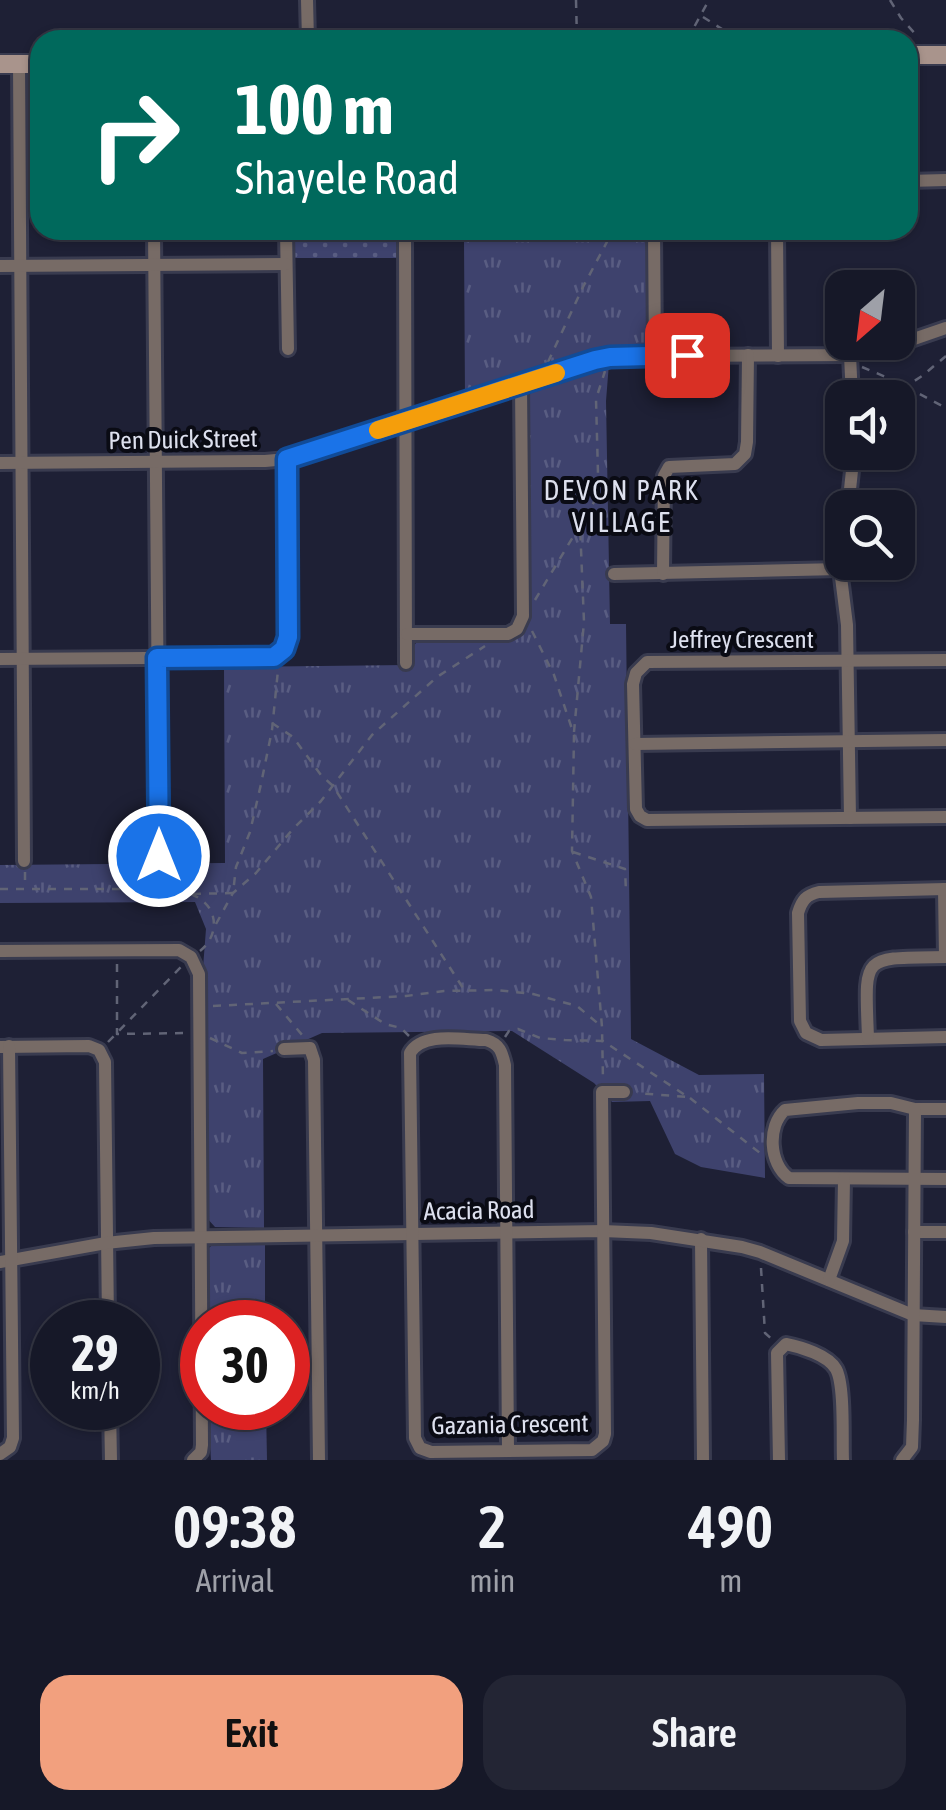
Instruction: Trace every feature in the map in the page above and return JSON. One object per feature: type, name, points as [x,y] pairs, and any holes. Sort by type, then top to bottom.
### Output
[{"type":"street","points":[[307,0],[308,30]]},
{"type":"street","points":[[9,64],[20,266],[24,861]]},
{"type":"street","points":[[918,180],[946,180]]},
{"type":"street","points":[[154,240],[159,856]]},
{"type":"street","points":[[286,240],[288,349]]},
{"type":"street","points":[[405,240],[406,663]]},
{"type":"street","points":[[654,240],[655,356]]},
{"type":"street","points":[[777,240],[778,356]]},
{"type":"street","points":[[0,266],[286,264]]},
{"type":"street","name":"Pen Duick Street","points":[[915,339],[946,328]]},
{"type":"street","points":[[663,574],[664,476],[669,467],[735,464],[745,454],[748,356]]},
{"type":"street","name":"Pen Duick Street","points":[[0,463],[287,459],[610,357],[825,359]]},
{"type":"street","points":[[850,360],[851,380]]},
{"type":"street","points":[[407,634],[497,634],[513,632],[520,625],[521,384]]},
{"type":"street","points":[[0,659],[274,657],[284,649],[288,637],[287,459]]},
{"type":"street","points":[[614,574],[825,569]]},
{"type":"street","points":[[842,580],[848,626],[850,818]]},
{"type":"street","name":"Jeffrey Crescent","points":[[946,660],[647,662],[636,673],[633,684],[636,809],[647,820],[946,817]]},
{"type":"street","points":[[635,744],[946,740]]},
{"type":"street","points":[[868,1038],[869,968],[888,959],[946,958],[945,890],[808,894],[798,913],[802,1029],[821,1040],[946,1037]]},
{"type":"street","points":[[0,951],[179,950],[191,958],[199,974],[202,1445],[193,1460]]},
{"type":"street","points":[[410,1234],[410,1053],[413,1046],[429,1039],[486,1040],[499,1046],[504,1065],[508,1450]]},
{"type":"street","points":[[0,1454],[10,1447],[13,1438],[5,1261],[4,1046],[89,1046],[99,1050],[105,1062],[107,1300]]},
{"type":"street","points":[[284,1048],[310,1048],[314,1060],[319,1460]]},
{"type":"street","points":[[603,1231],[602,1092],[624,1092]]},
{"type":"street","points":[[946,1109],[858,1103],[785,1110],[774,1130],[776,1163],[784,1175],[798,1179],[946,1179]]},
{"type":"street","points":[[902,1460],[912,1447],[915,1109]]},
{"type":"street","points":[[829,1280],[844,1241],[844,1180]]},
{"type":"street","name":"Gazania Crescent","points":[[410,1234],[415,1438],[420,1448],[432,1452],[592,1450],[603,1442],[605,1415],[603,1231]]},
{"type":"street","points":[[914,1232],[946,1232]]},
{"type":"street","name":"Acacia Road","points":[[5,1261],[106,1243],[202,1236],[651,1233],[760,1252],[913,1314],[946,1317]]},
{"type":"street","points":[[701,1239],[703,1460]]},
{"type":"street","points":[[779,1460],[778,1350],[786,1344],[798,1346],[836,1369],[843,1460]]},
{"type":"street","points":[[110,1430],[111,1460]]},
{"type":"path","points":[[576,0],[577,30]]},
{"type":"path","points":[[693,30],[709,0]]},
{"type":"path","points":[[890,0],[912,30]]},
{"type":"path","points":[[701,16],[724,30]]},
{"type":"path","points":[[918,37],[938,55]]},
{"type":"path","points":[[542,377],[608,240]]},
{"type":"path","points":[[915,380],[946,356]]},
{"type":"path","points":[[574,735],[554,675],[523,616],[594,502],[598,474],[596,398],[610,357]]},
{"type":"path","points":[[850,360],[891,380]]},
{"type":"path","points":[[915,391],[946,408]]},
{"type":"path","points":[[580,524],[584,622],[574,735],[572,851],[591,897],[603,1041],[602,1092]]},
{"type":"path","points":[[99,1050],[212,940],[233,893],[333,786],[372,734],[437,677],[497,634]]},
{"type":"path","points":[[233,893],[236,867],[250,832],[284,649]]},
{"type":"path","points":[[272,723],[293,737],[320,775],[333,786],[465,990]]},
{"type":"path","points":[[572,851],[625,869],[626,892]]},
{"type":"path","points":[[159,856],[167,889]]},
{"type":"path","points":[[0,889],[233,893]]},
{"type":"path","points":[[193,894],[206,904],[216,924]]},
{"type":"path","points":[[117,1034],[118,950]]},
{"type":"path","points":[[199,1006],[496,990],[533,994],[578,1006],[602,1027]]},
{"type":"path","points":[[346,998],[385,1024],[401,1028],[410,1036],[413,1046]]},
{"type":"path","points":[[275,1003],[310,1048]]},
{"type":"path","points":[[499,1046],[509,1030],[540,1038],[603,1041],[688,1097],[760,1153]]},
{"type":"path","points":[[117,1034],[200,1032],[242,1053],[284,1048]]},
{"type":"path","points":[[624,1092],[688,1097]]},
{"type":"path","points":[[760,1252],[766,1333],[778,1350]]},
{"type":"green space","points":[[290,240],[400,240],[400,258],[290,258]]},
{"type":"green space","points":[[464,240],[649,240],[649,341],[641,350],[583,357],[465,396]]},
{"type":"green space","points":[[609,363],[606,401],[610,624],[626,624],[631,1039],[699,1075],[764,1074],[765,1178],[701,1167],[675,1154],[650,1101],[612,1102],[594,1083],[512,1031],[322,1033],[263,1059],[264,1228],[215,1227],[206,1217],[206,929],[195,902],[0,903],[0,865],[225,863],[224,667],[407,665],[411,648],[420,639],[521,631],[526,400],[536,385]]},
{"type":"green space","points":[[265,1241],[265,1300],[208,1300],[209,1248],[214,1243]]},
{"type":"green space","points":[[209,1430],[266,1430],[267,1460],[211,1460]]},
{"type":"slow traffic","points":[[378,430],[556,373]]},
{"type":"district","name":"DEVON PARK VILLAGE","points":[[622,506]]},
{"type":"route","points":[[159,856],[157,658],[274,657],[284,649],[288,637],[287,459],[595,360],[687,355]]}]
